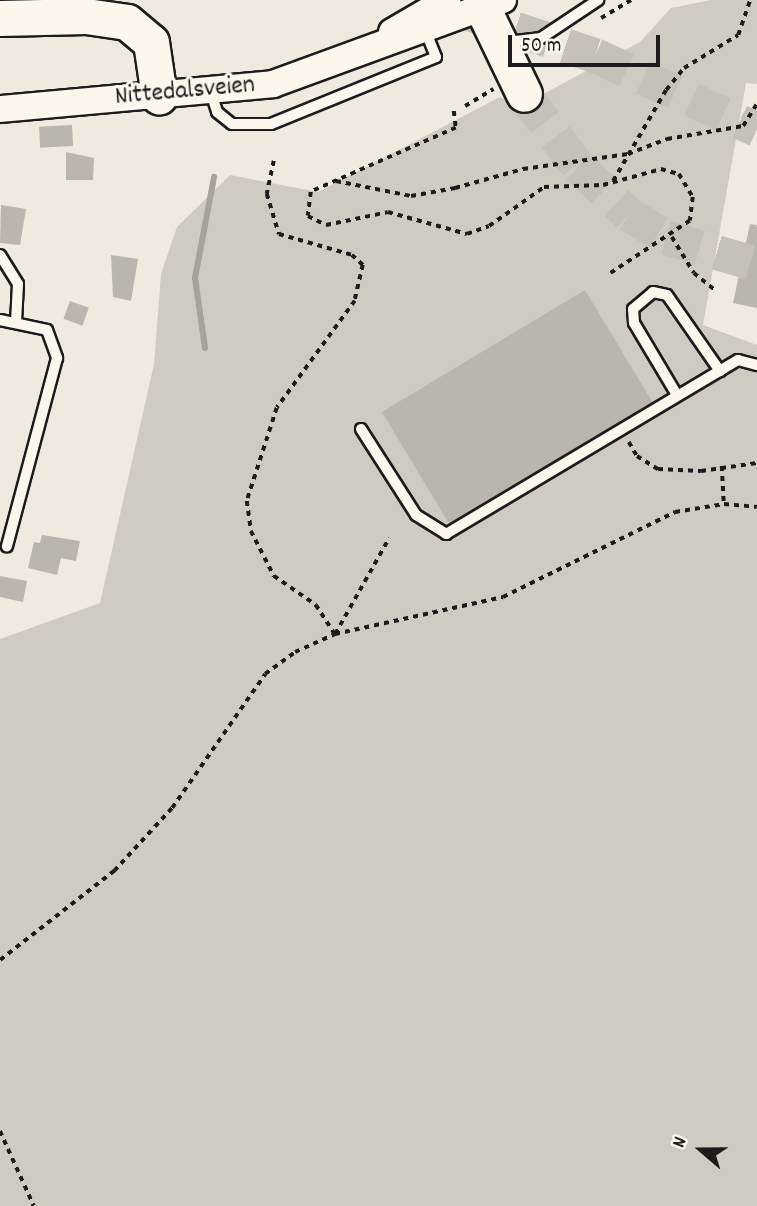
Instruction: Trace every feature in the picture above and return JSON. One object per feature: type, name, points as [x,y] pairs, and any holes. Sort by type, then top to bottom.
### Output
[{"type":"highway","points":[[491,11],[510,90]]},
{"type":"highway","points":[[0,18],[86,16],[127,22],[150,42],[159,96]]},
{"type":"main road","name":"Nittedalsveien","points":[[420,25],[447,0]]},
{"type":"main road","name":"Nittedalsveien","points":[[0,108],[211,93],[273,83],[420,25],[491,11]]},
{"type":"lane","points":[[491,11],[515,44],[541,38],[598,0]]},
{"type":"lane","points":[[211,93],[224,120],[271,124],[436,57],[420,25]]},
{"type":"lane","points":[[0,255],[18,284],[16,322]]},
{"type":"lane","points":[[677,395],[635,323],[634,309],[653,292],[667,295],[720,370]]},
{"type":"lane","points":[[0,320],[47,330],[57,358],[7,546]]},
{"type":"lane","points":[[361,429],[416,515],[446,534],[738,360],[757,365]]},
{"type":"path","points":[[615,9],[631,0]]},
{"type":"path","points":[[612,183],[684,68],[737,36],[750,0]]},
{"type":"path","points":[[465,106],[510,90]]},
{"type":"path","points":[[334,181],[411,196],[523,169],[628,154],[667,139],[743,126],[757,104]]},
{"type":"path","points":[[454,111],[456,128],[311,192],[305,201],[308,216],[319,224],[388,212],[460,234],[489,226],[544,187],[612,183],[661,169],[679,174],[694,204],[690,221],[672,237],[611,273]]},
{"type":"path","points":[[274,161],[267,194],[279,234],[352,255],[363,265],[355,301],[277,408],[247,501],[251,531],[274,576],[316,605],[335,634]]},
{"type":"path","points":[[672,237],[694,273],[715,290]]},
{"type":"path","points":[[636,456],[657,469],[701,471],[757,463]]},
{"type":"path","points":[[722,466],[724,504]]},
{"type":"path","points":[[0,960],[122,862],[172,808],[265,674],[295,652],[335,634],[503,597],[675,512],[724,504],[757,507]]},
{"type":"path","points":[[335,634],[389,537]]},
{"type":"path","points":[[0,1131],[34,1206]]},
{"type":"shaded area","points":[[711,0],[757,0],[757,84],[746,83],[703,325],[757,345],[757,1206],[0,1206],[0,639],[100,603],[154,364],[161,274],[177,227],[230,175],[318,192],[500,97],[521,106],[640,42],[671,8]]},
{"type":"building","points":[[72,125],[73,146],[40,148],[39,127]]},
{"type":"building","points":[[66,152],[94,158],[93,180],[66,180]]},
{"type":"building","points":[[1,205],[26,209],[20,245],[0,243]]},
{"type":"building","points":[[750,224],[757,225],[757,308],[733,303]]},
{"type":"building","points":[[111,255],[138,259],[131,301],[113,297]]},
{"type":"building","points":[[585,290],[652,402],[449,524],[382,412]]},
{"type":"building","points":[[70,301],[89,308],[82,326],[64,319]]},
{"type":"building","points":[[42,535],[80,541],[76,561],[61,558],[57,575],[28,568],[34,542],[40,543]]},
{"type":"building","points":[[0,576],[27,581],[23,602],[0,597]]},
{"type":"waterway","points":[[205,348],[195,278],[214,177]]},
{"type":"tunnel","points":[[465,12],[595,55],[757,129]]},
{"type":"tunnel","points":[[524,94],[578,166],[629,214],[666,237],[757,264]]}]
